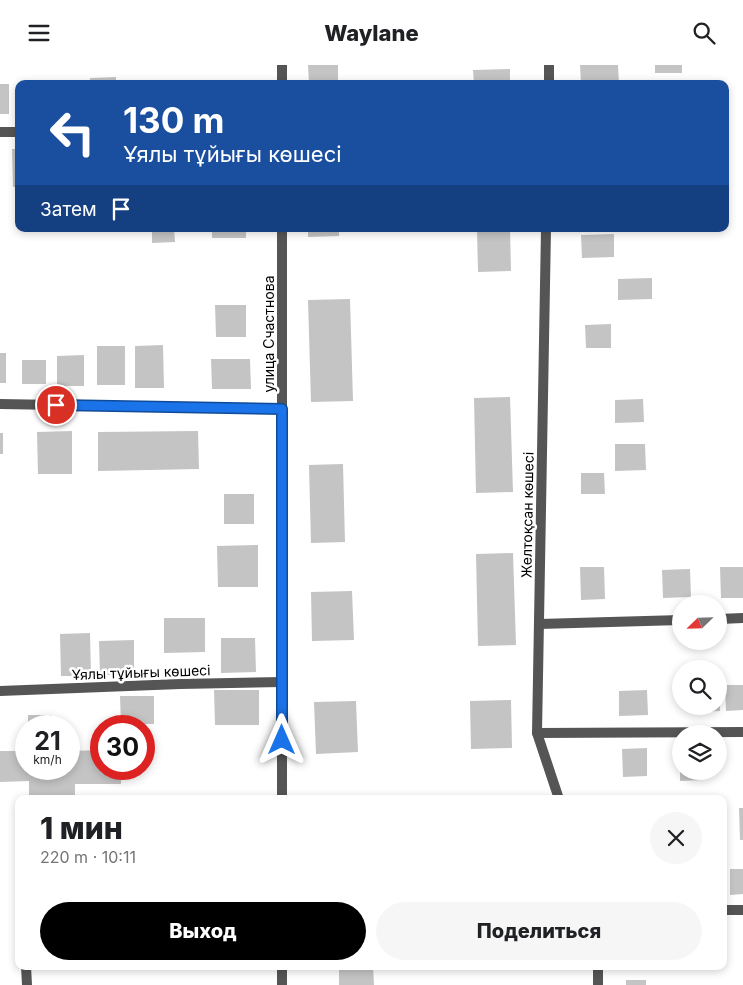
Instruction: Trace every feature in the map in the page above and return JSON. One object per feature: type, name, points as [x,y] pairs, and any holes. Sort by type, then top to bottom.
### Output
[{"type":"street","points":[[282,65],[282,80]]},
{"type":"street","points":[[549,65],[549,80]]},
{"type":"street","points":[[0,132],[15,132]]},
{"type":"street","name":"улица Счастнова","points":[[282,232],[282,795]]},
{"type":"street","name":"Желтоқсан көшесі","points":[[546,232],[537,733],[558,795]]},
{"type":"street","points":[[0,404],[282,409]]},
{"type":"street","points":[[728,619],[743,618]]},
{"type":"street","points":[[539,624],[672,620]]},
{"type":"street","name":"Ұялы тұйығы көшесі","points":[[0,691],[282,682]]},
{"type":"street","points":[[537,733],[743,732]]},
{"type":"street","points":[[727,910],[743,909]]},
{"type":"street","points":[[26,970],[27,985]]},
{"type":"street","points":[[282,970],[282,985]]},
{"type":"street","points":[[598,970],[598,985]]},
{"type":"building","points":[[308,65],[338,65],[338,80],[309,80]]},
{"type":"building","points":[[580,65],[618,65],[619,80],[581,80]]},
{"type":"building","points":[[655,65],[682,65],[682,73],[655,73]]},
{"type":"building","points":[[510,69],[510,80],[474,80],[473,70]]},
{"type":"building","points":[[116,77],[116,80],[90,80],[90,78]]},
{"type":"building","points":[[0,84],[9,84],[9,114],[0,114]]},
{"type":"building","points":[[12,149],[15,149],[15,187],[13,187]]},
{"type":"building","points":[[152,232],[174,232],[175,242],[152,243]]},
{"type":"building","points":[[212,232],[246,232],[246,238],[212,238]]},
{"type":"building","points":[[308,232],[339,232],[339,236],[308,237]]},
{"type":"building","points":[[477,232],[510,232],[511,271],[478,272]]},
{"type":"building","points":[[614,234],[614,257],[582,258],[581,235]]},
{"type":"building","points":[[652,278],[652,299],[618,300],[618,279]]},
{"type":"building","points":[[350,299],[353,401],[311,402],[308,300]]},
{"type":"building","points":[[215,305],[246,305],[246,337],[216,337]]},
{"type":"building","points":[[611,324],[611,348],[586,348],[585,325]]},
{"type":"building","points":[[163,345],[164,388],[135,388],[135,346]]},
{"type":"building","points":[[97,346],[125,346],[125,385],[97,385]]},
{"type":"building","points":[[0,353],[6,353],[6,383],[0,383]]},
{"type":"building","points":[[84,355],[84,386],[57,386],[57,356]]},
{"type":"building","points":[[211,359],[250,359],[251,389],[212,389]]},
{"type":"building","points":[[22,360],[46,360],[46,384],[22,384]]},
{"type":"building","points":[[510,397],[513,492],[476,493],[474,398]]},
{"type":"building","points":[[643,399],[644,422],[615,423],[615,400]]},
{"type":"building","points":[[72,431],[72,474],[38,474],[37,432]]},
{"type":"building","points":[[198,431],[199,469],[98,471],[98,432]]},
{"type":"building","points":[[0,433],[3,433],[3,454],[0,454]]},
{"type":"building","points":[[615,444],[645,444],[646,470],[615,471]]},
{"type":"building","points":[[343,464],[345,542],[311,543],[309,465]]},
{"type":"building","points":[[581,473],[604,473],[605,494],[581,494]]},
{"type":"building","points":[[224,494],[254,494],[254,524],[224,524]]},
{"type":"building","points":[[258,545],[258,587],[218,587],[217,546]]},
{"type":"building","points":[[513,553],[516,645],[478,646],[476,554]]},
{"type":"building","points":[[580,567],[604,567],[605,599],[581,600]]},
{"type":"building","points":[[720,567],[743,567],[743,598],[728,598],[728,595],[721,595]]},
{"type":"building","points":[[690,569],[691,595],[672,595],[672,598],[663,598],[662,570]]},
{"type":"building","points":[[352,591],[354,640],[312,641],[311,592]]},
{"type":"building","points":[[164,618],[205,618],[205,652],[164,653]]},
{"type":"building","points":[[90,633],[91,676],[61,676],[60,634]]},
{"type":"building","points":[[221,638],[255,638],[256,672],[221,673]]},
{"type":"building","points":[[134,640],[134,675],[100,675],[99,641]]},
{"type":"building","points":[[727,685],[743,685],[743,710],[727,711]]},
{"type":"building","points":[[214,690],[259,690],[259,725],[215,725]]},
{"type":"building","points":[[647,690],[648,715],[619,716],[619,691]]},
{"type":"building","points":[[120,696],[154,696],[154,715],[121,715]]},
{"type":"building","points":[[511,700],[512,748],[471,749],[470,701]]},
{"type":"building","points":[[356,701],[358,752],[316,754],[314,702]]},
{"type":"building","points":[[647,748],[647,776],[623,777],[622,749]]},
{"type":"building","points":[[90,750],[90,780],[121,780],[121,784],[75,784],[75,795],[29,795],[29,781],[0,782],[0,751],[15,751],[15,780],[80,780],[80,751]]},
{"type":"building","points":[[739,808],[743,808],[743,840],[740,840]]},
{"type":"building","points":[[730,869],[743,869],[743,894],[730,895]]},
{"type":"building","points":[[339,970],[373,970],[374,985],[339,985]]},
{"type":"building","points":[[626,980],[646,980],[646,985],[626,985]]},
{"type":"route","points":[[56,405],[282,409],[282,740]]}]
